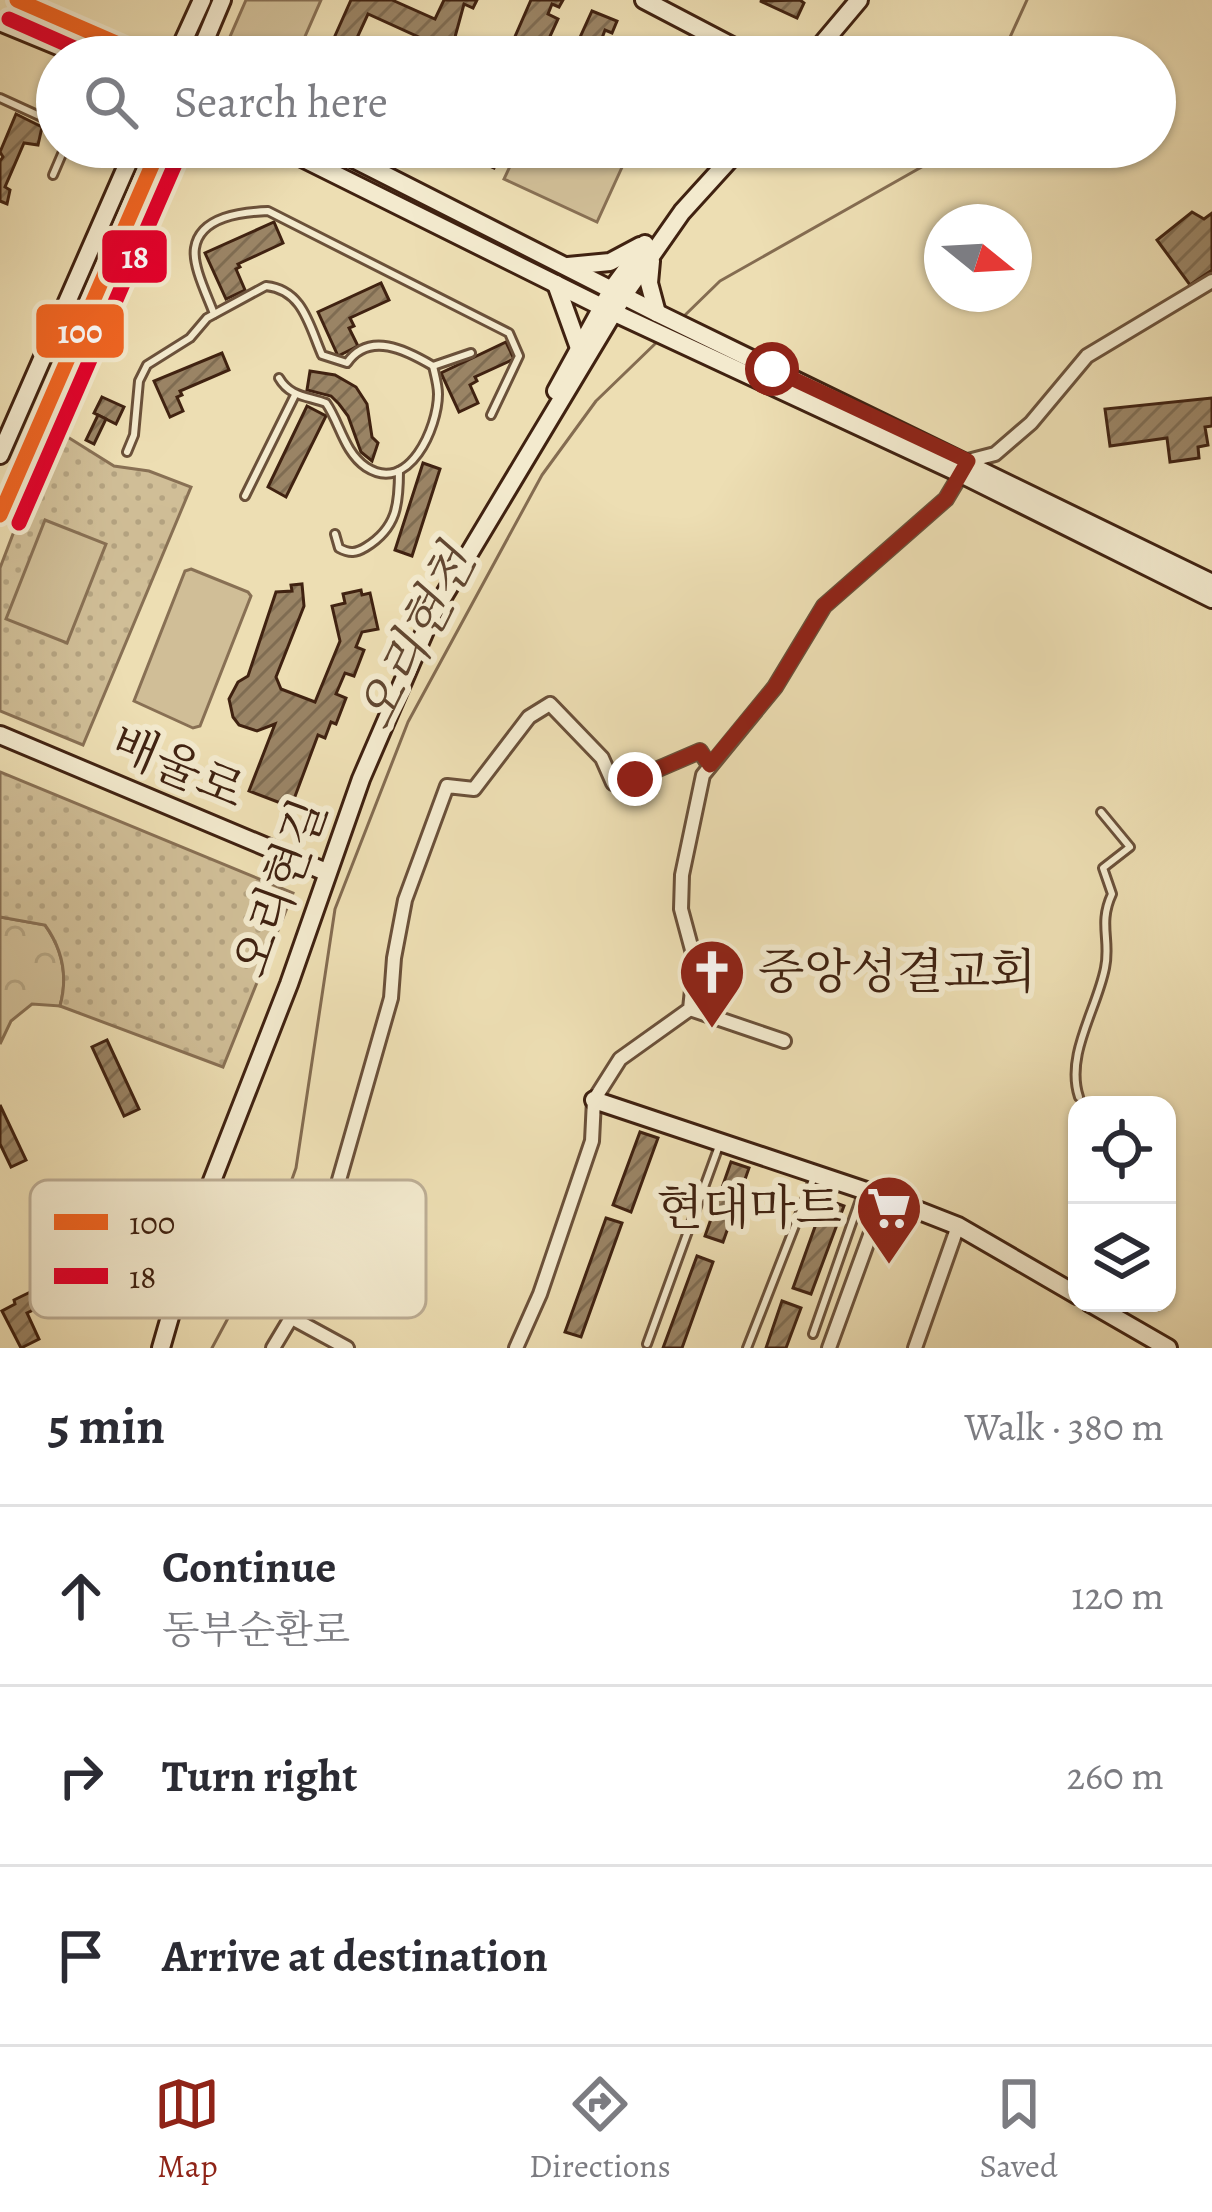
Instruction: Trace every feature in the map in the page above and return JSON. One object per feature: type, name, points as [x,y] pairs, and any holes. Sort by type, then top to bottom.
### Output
[{"type":"street","points":[[17,0],[43,5],[106,36]]},
{"type":"street","points":[[186,36],[202,0]]},
{"type":"street","points":[[207,36],[222,0]]},
{"type":"street","points":[[644,0],[713,36]]},
{"type":"street","points":[[830,36],[860,0]]},
{"type":"street","points":[[0,22],[36,37]]},
{"type":"street","points":[[0,455],[126,168]]},
{"type":"street","points":[[0,515],[151,168]]},
{"type":"street","points":[[322,168],[608,310],[653,321],[1212,583]]},
{"type":"street","points":[[371,168],[618,292],[653,321]]},
{"type":"street","points":[[618,292],[711,168]]},
{"type":"street","points":[[565,266],[610,262],[650,247],[722,168]]},
{"type":"street","points":[[650,247],[653,321]]},
{"type":"street","points":[[516,1348],[540,1294],[592,1142],[594,1100],[620,1059],[690,1009],[695,961],[681,909],[682,875],[703,775],[775,687],[824,606],[946,499],[965,468],[995,454],[1030,423],[1087,356],[1212,281]]},
{"type":"street","points":[[556,284],[586,349],[653,321]]},
{"type":"street","name":"오리현길","points":[[212,1180],[289,984],[361,779],[430,617],[618,292]]},
{"type":"street","points":[[23,400],[46,411]]},
{"type":"street","points":[[965,468],[1212,599]]},
{"type":"street","points":[[339,1180],[392,998],[405,899],[447,786],[474,789],[529,717],[550,704],[602,758],[613,782],[635,779],[700,751],[710,765]]},
{"type":"street","name":"배울로","points":[[0,735],[326,872]]},
{"type":"street","points":[[690,1009],[784,1041]]},
{"type":"street","points":[[594,1100],[958,1226],[1068,1290]]},
{"type":"street","points":[[829,1348],[884,1197]]},
{"type":"street","points":[[914,1348],[958,1226]]},
{"type":"street","points":[[1106,1312],[1168,1348]]},
{"type":"street","points":[[273,1348],[292,1318],[347,1348]]},
{"type":"lane","points":[[0,98],[36,114]]},
{"type":"lane","points":[[53,175],[56,168]]},
{"type":"lane","points":[[214,314],[194,251],[198,241],[224,218],[268,211],[509,333],[519,356],[491,415]]},
{"type":"lane","points":[[128,452],[139,381],[147,365],[190,338],[214,314],[266,286],[290,292],[302,306],[322,355],[347,363],[353,354],[381,344],[433,366],[471,352]]},
{"type":"lane","points":[[279,378],[295,395],[326,403],[350,451],[380,473],[399,471],[415,460],[429,436],[439,393],[433,366]]},
{"type":"lane","points":[[245,496],[295,395]]},
{"type":"lane","points":[[335,534],[339,548],[347,553],[360,551],[384,534],[399,502],[399,471]]},
{"type":"lane","points":[[1079,1096],[1074,1082],[1089,1009],[1106,966],[1103,914],[1112,894],[1103,868],[1130,847],[1101,812]]},
{"type":"lane","points":[[647,1344],[720,1142]]},
{"type":"lane","points":[[747,1348],[815,1174]]},
{"type":"lane","points":[[813,1334],[864,1190]]},
{"type":"green space","points":[[246,0],[321,0],[305,36],[230,36]]},
{"type":"green space","points":[[509,168],[622,168],[597,222],[504,179]]},
{"type":"green space","points":[[66,436],[114,466],[149,471],[191,487],[83,745],[0,711],[0,568],[44,453]]},
{"type":"green space","points":[[45,520],[106,544],[67,643],[6,619]]},
{"type":"green space","points":[[191,569],[251,596],[200,726],[193,728],[134,701],[185,571]]},
{"type":"green space","points":[[0,772],[293,893],[223,1067],[60,1006],[62,964],[45,925],[0,917]]},
{"type":"green space","points":[[0,917],[45,925],[60,954],[64,985],[60,1006],[32,1004],[11,1021],[0,1044]]},
{"type":"building","points":[[351,0],[392,0],[435,19],[444,0],[477,0],[473,8],[464,4],[455,36],[417,36],[368,14],[358,36],[335,36]]},
{"type":"building","points":[[531,0],[563,0],[559,7],[552,4],[548,14],[558,19],[550,36],[515,36]]},
{"type":"building","points":[[760,1],[804,3],[797,18]]},
{"type":"building","points":[[592,11],[617,21],[612,33],[605,30],[603,36],[581,36]]},
{"type":"building","points":[[16,114],[36,124],[36,145],[24,143],[5,187],[10,190],[7,204],[0,201],[0,152]]},
{"type":"building","points":[[1192,212],[1204,219],[1212,213],[1212,270],[1190,285],[1157,240]]},
{"type":"building","points":[[274,222],[283,243],[238,264],[245,290],[226,299],[205,253]]},
{"type":"building","points":[[381,283],[389,300],[350,318],[354,326],[349,328],[358,346],[338,356],[318,312]]},
{"type":"building","points":[[506,342],[514,359],[475,377],[477,381],[470,385],[478,403],[459,412],[441,373]]},
{"type":"building","points":[[222,353],[229,370],[180,391],[177,397],[183,411],[170,417],[154,381]]},
{"type":"building","points":[[310,371],[335,375],[356,387],[367,404],[372,437],[378,443],[372,461],[361,452],[339,404],[331,396],[307,390]]},
{"type":"building","points":[[102,397],[124,407],[116,424],[94,413]]},
{"type":"building","points":[[1212,398],[1212,426],[1205,427],[1208,445],[1198,447],[1199,458],[1170,462],[1167,438],[1110,446],[1105,409]]},
{"type":"building","points":[[307,406],[326,416],[286,497],[268,487]]},
{"type":"building","points":[[98,415],[106,419],[94,444],[86,440]]},
{"type":"building","points":[[423,463],[440,469],[412,556],[395,550]]},
{"type":"building","points":[[302,584],[304,606],[276,677],[281,689],[315,702],[340,641],[332,606],[345,603],[343,594],[370,593],[378,629],[362,632],[356,647],[364,650],[354,676],[345,673],[336,694],[346,698],[336,724],[331,722],[325,738],[318,735],[291,807],[249,791],[275,724],[257,731],[239,725],[229,699],[238,682],[248,676],[276,592],[292,591],[291,585]]},
{"type":"building","points":[[107,1040],[139,1109],[124,1116],[92,1047]]},
{"type":"building","points":[[0,1105],[26,1160],[11,1167],[0,1144]]},
{"type":"building","points":[[640,1132],[658,1138],[631,1212],[613,1205]]},
{"type":"building","points":[[731,1162],[749,1168],[723,1242],[705,1236]]},
{"type":"building","points":[[825,1199],[844,1206],[811,1294],[793,1288]]},
{"type":"building","points":[[606,1218],[622,1223],[581,1337],[565,1332]]},
{"type":"building","points":[[697,1256],[713,1262],[682,1348],[663,1348]]},
{"type":"building","points":[[30,1292],[27,1313],[39,1339],[21,1348],[2,1311],[15,1304],[14,1300]]},
{"type":"building","points":[[782,1301],[801,1308],[786,1348],[766,1348]]},
{"type":"waterway","name":"오리현천","points":[[1011,36],[1027,0]]},
{"type":"waterway","name":"오리현천","points":[[682,318],[720,281],[920,168]]},
{"type":"waterway","name":"오리현천","points":[[292,1180],[335,909],[408,722],[542,475],[596,401],[658,341]]},
{"type":"waterway","name":"오리현천","points":[[212,1348],[228,1318]]},
{"type":"transit line","name":"100","points":[[17,0],[100,36]]},
{"type":"transit line","name":"18","points":[[9,19],[47,36]]},
{"type":"transit line","name":"100","points":[[0,515],[151,168]]},
{"type":"transit line","name":"18","points":[[19,523],[173,168]]},
{"type":"place","name":"중앙성결교회","points":[[712,1031]]},
{"type":"place","name":"현대마트","points":[[889,1267]]},
{"type":"route","points":[[635,779],[700,751],[710,765],[775,687],[824,606],[946,499],[968,461],[772,369]]}]
